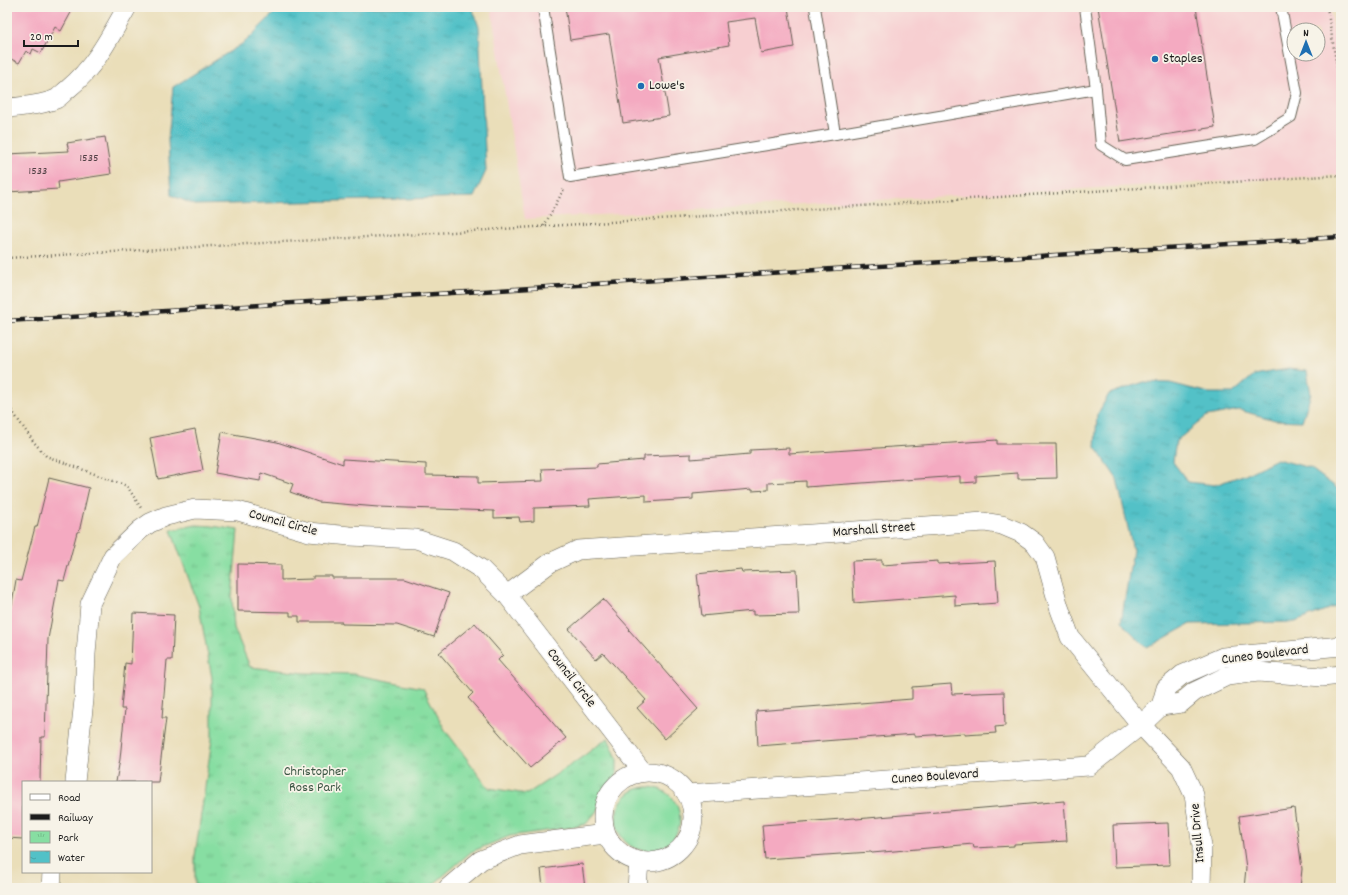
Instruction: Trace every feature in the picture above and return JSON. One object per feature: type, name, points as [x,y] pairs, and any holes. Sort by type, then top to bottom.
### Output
[{"type":"street","points":[[7,108],[23,107],[56,99],[77,82],[94,62],[127,7]]},
{"type":"street","name":"Council Circle","points":[[75,781],[84,700],[90,604],[113,556],[140,530],[150,523],[166,516],[195,509],[238,511],[309,532],[350,536],[416,539],[453,551],[481,569],[507,595],[643,772]]},
{"type":"street","name":"Marshall Street","points":[[507,595],[550,563],[578,550],[984,522],[1002,525],[1021,533],[1035,543],[1045,557],[1059,607],[1070,637],[1141,725]]},
{"type":"street","name":"Cuneo Boulevard","points":[[687,794],[1089,766],[1141,725],[1161,706],[1166,688],[1182,675],[1223,658],[1341,646]]},
{"type":"street","points":[[1282,651],[1285,675]]},
{"type":"street","name":"Cuneo Boulevard","points":[[1161,706],[1181,703],[1194,692],[1227,676],[1258,672],[1322,677],[1341,676]]},
{"type":"street","name":"Insull Drive","points":[[1141,725],[1181,767],[1194,795],[1202,846],[1201,888]]},
{"type":"street","points":[[643,772],[656,772],[679,784],[687,794],[692,806],[693,819],[691,832],[685,844],[676,853],[665,860],[652,863],[639,862],[628,858],[618,852],[605,834],[602,820],[603,806],[609,793],[618,783],[630,776],[643,772]]},
{"type":"street","points":[[448,888],[481,860],[520,845],[605,834]]},
{"type":"street","points":[[637,888],[639,862]]},
{"type":"street","points":[[51,888],[52,873]]},
{"type":"lane","points":[[543,7],[570,177],[835,134],[1096,89]]},
{"type":"lane","points":[[815,7],[835,134]]},
{"type":"lane","points":[[1085,7],[1096,89],[1101,145],[1125,160],[1255,139],[1291,117],[1297,93],[1281,7]]},
{"type":"path","points":[[1327,7],[1341,90]]},
{"type":"path","points":[[7,258],[544,226],[1341,175]]},
{"type":"path","points":[[544,226],[570,177]]},
{"type":"path","points":[[7,404],[33,442],[46,456],[127,486],[150,523]]},
{"type":"shaded area","points":[[491,7],[1330,7],[1341,79],[1341,175],[525,219]]},
{"type":"green space","name":"Christopher Ross Park","points":[[196,525],[238,530],[232,597],[234,628],[250,667],[305,673],[353,674],[423,688],[445,730],[489,788],[527,794],[608,738],[617,758],[617,773],[615,782],[605,795],[596,812],[586,824],[510,836],[471,852],[429,888],[195,888],[195,856],[212,739],[212,678],[199,607],[171,530]]},
{"type":"green space","points":[[648,787],[666,793],[674,801],[680,819],[674,837],[666,845],[648,851],[630,845],[622,837],[616,819],[622,801],[630,793]]},
{"type":"water","points":[[280,7],[472,7],[479,27],[486,171],[474,197],[195,205],[171,195],[168,140],[173,87],[245,42]]},
{"type":"water","points":[[1288,369],[1307,371],[1311,394],[1302,421],[1275,420],[1239,410],[1207,416],[1176,441],[1173,462],[1188,482],[1215,485],[1249,473],[1277,459],[1310,468],[1337,488],[1341,493],[1341,604],[1295,622],[1190,624],[1147,648],[1121,622],[1133,550],[1117,479],[1095,447],[1097,415],[1109,394],[1144,382],[1170,383],[1209,393],[1233,393],[1254,375]]},
{"type":"building","points":[[7,7],[74,7],[61,31],[55,27],[41,53],[33,49],[31,54],[26,51],[19,63],[7,57]]},
{"type":"building","points":[[565,7],[788,7],[794,47],[761,53],[755,18],[726,22],[729,45],[659,57],[669,116],[623,123],[609,34],[570,40]]},
{"type":"building","name":"Staples","points":[[1098,7],[1196,7],[1215,127],[1120,142]]},
{"type":"building","points":[[105,137],[111,174],[58,182],[59,189],[7,192],[7,154],[69,151],[67,143]]},
{"type":"building","points":[[195,429],[203,470],[158,479],[150,438]]},
{"type":"building","points":[[222,432],[277,442],[343,464],[343,459],[426,464],[426,475],[478,476],[478,483],[543,481],[542,469],[597,467],[597,464],[644,460],[644,456],[691,454],[691,459],[750,454],[750,450],[789,448],[789,454],[997,440],[997,444],[1056,444],[1057,478],[1018,479],[1018,473],[976,476],[976,482],[960,483],[960,476],[806,487],[806,481],[768,483],[768,490],[752,491],[752,489],[693,494],[693,499],[646,502],[646,495],[589,499],[590,506],[534,508],[534,521],[520,522],[519,517],[494,518],[494,511],[378,507],[318,502],[290,492],[293,484],[261,473],[260,481],[215,473]]},
{"type":"building","points":[[49,478],[89,488],[79,532],[77,532],[64,581],[59,580],[48,639],[45,737],[41,737],[40,781],[22,781],[22,839],[7,838],[7,632],[16,580],[21,581],[35,527],[37,527]]},
{"type":"building","points":[[882,560],[882,565],[938,561],[938,564],[995,561],[998,603],[955,606],[955,595],[854,603],[852,561]]},
{"type":"building","points":[[238,564],[281,565],[281,580],[313,579],[313,576],[332,576],[332,578],[405,578],[449,593],[434,637],[397,625],[342,624],[342,622],[299,622],[299,616],[290,616],[290,612],[238,611]]},
{"type":"building","points":[[741,569],[742,572],[797,570],[799,614],[753,615],[753,611],[702,616],[697,574]]},
{"type":"building","points":[[603,599],[698,709],[665,739],[637,708],[646,700],[603,653],[596,659],[569,629]]},
{"type":"building","points":[[133,613],[174,615],[172,660],[167,660],[162,718],[166,718],[158,782],[116,781],[125,709],[121,709],[125,663],[131,664]]},
{"type":"building","points":[[475,623],[503,655],[498,660],[566,738],[530,768],[468,698],[473,693],[439,653]]},
{"type":"building","points":[[951,684],[952,694],[1004,692],[1005,726],[995,727],[996,733],[915,736],[915,734],[758,746],[756,711],[912,699],[912,687]]},
{"type":"building","points":[[1064,801],[1067,841],[974,848],[973,844],[872,853],[765,859],[762,825],[856,819]]},
{"type":"building","points":[[1294,808],[1302,869],[1300,888],[1244,888],[1246,868],[1239,816]]},
{"type":"building","points":[[1168,823],[1170,865],[1115,867],[1113,825]]},
{"type":"building","points":[[582,864],[585,888],[543,888],[541,869]]},
{"type":"railway","points":[[7,321],[1341,237]]},
{"type":"place","name":"Staples","points":[[1155,59]]},
{"type":"place","name":"Lowe's","points":[[641,86]]}]
